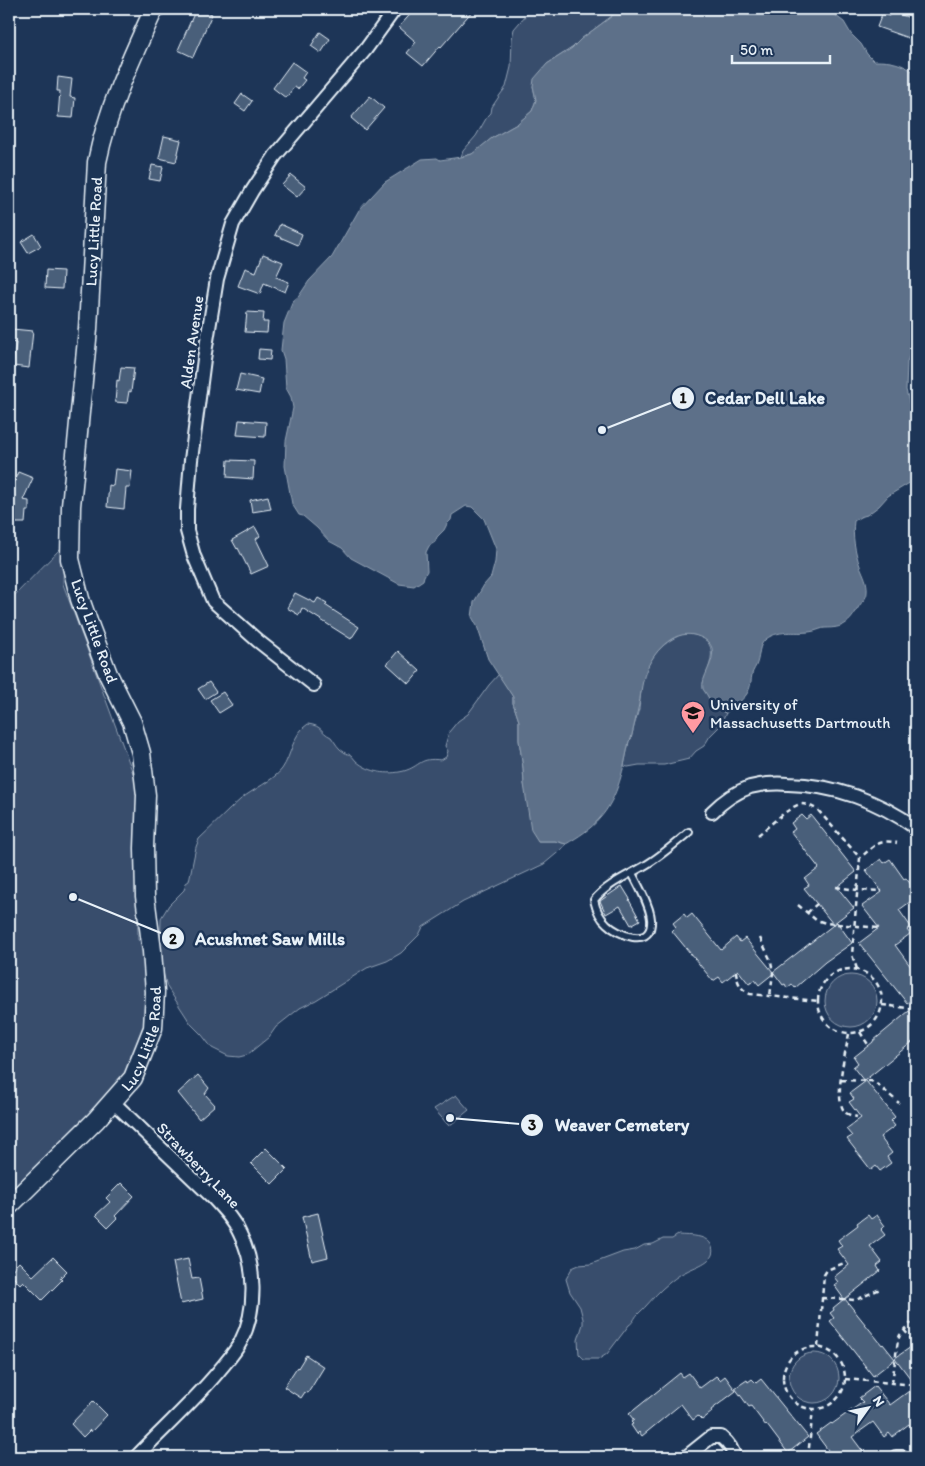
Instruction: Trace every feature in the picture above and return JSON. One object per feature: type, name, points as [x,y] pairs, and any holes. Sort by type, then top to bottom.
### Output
[{"type":"street","name":"Lucy Little Road","points":[[9,1206],[96,1120],[133,1078],[153,1028],[155,992],[145,896],[146,795],[141,753],[132,722],[108,674],[80,599],[70,560],[71,506],[88,329],[97,162],[111,110],[154,9]]},
{"type":"street","name":"Alden Avenue","points":[[314,685],[258,641],[213,601],[194,556],[188,531],[187,510],[191,460],[204,358],[217,279],[233,224],[275,156],[366,49],[395,9]]},
{"type":"street","points":[[712,812],[733,796],[750,788],[772,783],[795,784],[824,787],[854,796],[878,805],[916,828]]},
{"type":"street","name":"Strawberry Lane","points":[[112,1101],[206,1191],[228,1215],[241,1235],[253,1278],[253,1301],[241,1341],[206,1386],[136,1457]]},
{"type":"street","points":[[686,1457],[711,1437],[721,1437],[727,1442],[734,1457]]},
{"type":"street","points":[[896,1457],[902,1457]]},
{"type":"lane","points":[[632,873],[651,919],[648,932],[640,938],[631,938],[608,926],[596,908],[594,900],[601,892],[671,848],[689,832]]},
{"type":"path","points":[[758,835],[794,806],[802,804],[817,809],[860,858]]},
{"type":"path","points":[[857,969],[852,956],[860,858],[879,843],[888,840],[897,843]]},
{"type":"path","points":[[836,887],[882,891]]},
{"type":"path","points":[[807,912],[818,904]]},
{"type":"path","points":[[798,905],[816,920],[826,923],[879,928]]},
{"type":"path","points":[[760,938],[771,961],[773,973],[770,996]]},
{"type":"path","points":[[857,969],[871,976],[877,982],[883,997],[877,1020],[872,1026],[860,1032],[850,1034],[830,1026],[821,1014],[818,1001],[820,991],[830,976],[838,971],[857,969]]},
{"type":"path","points":[[736,971],[739,985],[750,994],[818,1001]]},
{"type":"path","points":[[882,1006],[916,1009]]},
{"type":"path","points":[[860,1032],[869,1046]]},
{"type":"path","points":[[850,1034],[839,1098],[841,1106],[846,1112],[857,1117]]},
{"type":"path","points":[[841,1080],[870,1082],[878,1085],[899,1103]]},
{"type":"path","points":[[818,1347],[824,1275],[827,1270],[844,1263]]},
{"type":"path","points":[[822,1298],[856,1300],[882,1288]]},
{"type":"path","points":[[892,1383],[898,1340],[911,1323]]},
{"type":"path","points":[[904,1330],[915,1343]]},
{"type":"path","points":[[818,1347],[829,1351],[838,1358],[843,1368],[845,1379],[838,1397],[831,1404],[813,1409],[801,1406],[791,1398],[784,1388],[783,1375],[787,1363],[794,1354],[806,1348],[818,1347]]},
{"type":"path","points":[[845,1379],[916,1385]]},
{"type":"path","points":[[808,1457],[813,1409]]},
{"type":"shaded area","points":[[531,9],[615,9],[612,16],[572,48],[547,64],[533,86],[536,100],[532,111],[517,124],[492,138],[472,154],[461,157],[463,151],[476,136],[506,87],[511,67],[514,29]]},
{"type":"shaded area","points":[[615,9],[832,9],[874,61],[896,63],[916,73],[916,323],[914,345],[907,362],[906,390],[911,410],[916,418],[916,479],[888,496],[867,515],[854,521],[855,550],[866,581],[867,594],[852,618],[841,626],[808,632],[778,634],[763,641],[748,692],[741,701],[726,713],[719,710],[711,702],[703,689],[713,653],[711,645],[707,641],[694,635],[686,634],[671,639],[658,650],[644,676],[631,739],[616,792],[606,810],[593,826],[566,844],[555,841],[538,841],[531,830],[519,740],[519,721],[513,697],[488,659],[472,617],[474,602],[491,577],[495,562],[496,549],[484,519],[472,507],[466,506],[452,515],[444,530],[435,542],[429,546],[426,552],[427,571],[423,580],[414,586],[399,584],[351,558],[342,548],[329,541],[317,528],[303,516],[299,515],[292,504],[285,466],[286,441],[293,408],[291,397],[286,388],[284,359],[281,350],[284,323],[293,301],[332,257],[359,210],[385,182],[422,159],[437,158],[440,160],[472,154],[492,138],[517,124],[532,111],[536,100],[533,86],[534,79],[547,64],[572,48],[612,16]]},
{"type":"shaded area","points":[[64,545],[63,584],[137,784],[138,940],[142,942],[145,949],[143,957],[144,969],[149,982],[154,1008],[134,1070],[9,1197],[9,601]]},
{"type":"shaded area","points":[[687,633],[703,638],[710,647],[711,659],[703,683],[713,707],[726,713],[720,726],[710,736],[704,746],[689,759],[664,765],[624,766],[629,741],[639,709],[642,682],[648,665],[664,645]]},
{"type":"shaded area","points":[[499,674],[513,697],[519,721],[519,740],[524,784],[538,841],[555,841],[566,844],[544,864],[463,902],[423,927],[419,935],[401,953],[387,961],[367,968],[300,1008],[276,1027],[269,1037],[247,1055],[239,1057],[228,1056],[212,1048],[191,1024],[167,987],[160,961],[161,918],[189,881],[199,839],[241,799],[282,769],[295,739],[308,724],[319,728],[331,737],[342,751],[351,755],[356,761],[367,768],[385,773],[404,771],[424,761],[441,760],[446,757],[448,751],[445,746],[449,732],[458,721],[468,714]]},
{"type":"shaded area","points":[[846,975],[856,975],[865,979],[873,987],[877,1001],[873,1015],[865,1023],[856,1027],[846,1027],[837,1023],[829,1015],[825,1006],[825,996],[829,987],[837,979]]},
{"type":"shaded area","points":[[456,1095],[469,1110],[449,1126],[434,1109]]},
{"type":"shaded area","points":[[678,1235],[698,1236],[707,1240],[713,1252],[709,1259],[677,1277],[659,1292],[637,1315],[607,1354],[599,1359],[584,1359],[579,1354],[578,1340],[583,1319],[580,1307],[570,1292],[566,1279],[572,1268],[635,1250],[663,1239],[672,1239]]},
{"type":"shaded area","points":[[809,1353],[819,1353],[832,1360],[839,1373],[839,1383],[832,1396],[819,1403],[809,1403],[800,1399],[793,1392],[789,1383],[789,1373],[793,1364],[800,1357]]},
{"type":"building","points":[[196,9],[212,14],[193,57],[178,50]]},
{"type":"building","points":[[415,9],[474,9],[423,66],[407,53],[416,42],[399,27]]},
{"type":"building","points":[[890,11],[916,20],[914,40],[877,27],[882,14],[889,16]]},
{"type":"building","points":[[320,32],[330,39],[321,53],[311,46]]},
{"type":"building","points":[[292,62],[306,72],[302,78],[305,80],[298,89],[294,87],[286,98],[273,88]]},
{"type":"building","points":[[58,77],[72,79],[70,97],[75,98],[73,118],[58,117],[60,91],[57,91]]},
{"type":"building","points":[[242,94],[252,101],[245,111],[235,104]]},
{"type":"building","points":[[370,96],[384,108],[365,130],[351,118]]},
{"type":"building","points":[[164,136],[181,140],[176,162],[159,158]]},
{"type":"building","points":[[152,165],[163,167],[160,181],[149,179]]},
{"type":"building","points":[[291,175],[306,187],[297,197],[282,185]]},
{"type":"building","points":[[280,224],[302,234],[298,245],[275,235]]},
{"type":"building","points":[[34,234],[41,246],[28,253],[21,242]]},
{"type":"building","points":[[263,254],[283,262],[276,277],[289,282],[285,292],[264,283],[260,294],[238,286],[245,268],[256,272]]},
{"type":"building","points":[[46,270],[63,271],[62,289],[45,288]]},
{"type":"building","points":[[247,312],[264,313],[263,322],[268,322],[267,333],[245,332]]},
{"type":"building","points":[[12,329],[33,331],[29,368],[13,366],[16,343],[11,342]]},
{"type":"building","points":[[259,349],[271,350],[270,360],[258,359]]},
{"type":"building","points":[[121,367],[134,368],[131,392],[129,391],[127,403],[115,402],[117,380],[119,381]]},
{"type":"building","points":[[240,374],[262,379],[259,394],[236,390]]},
{"type":"building","points":[[239,420],[266,422],[265,437],[237,435]]},
{"type":"building","points":[[228,460],[254,461],[253,479],[227,477]]},
{"type":"building","points":[[115,469],[132,471],[130,488],[126,488],[124,509],[107,507],[109,485],[113,486]]},
{"type":"building","points":[[18,472],[33,478],[23,500],[29,501],[29,511],[26,511],[25,523],[9,523],[9,492]]},
{"type":"building","points":[[268,496],[271,509],[252,512],[250,500]]},
{"type":"building","points":[[255,527],[260,536],[256,539],[269,566],[251,574],[232,540]]},
{"type":"building","points":[[295,593],[315,603],[318,598],[327,603],[325,605],[359,627],[351,639],[302,608],[299,615],[287,608]]},
{"type":"building","points":[[398,651],[420,671],[409,684],[387,664]]},
{"type":"building","points":[[209,682],[216,692],[205,699],[198,689]]},
{"type":"building","points":[[223,692],[232,705],[219,713],[210,700]]},
{"type":"building","points":[[802,815],[806,819],[811,815],[856,872],[837,887],[854,908],[833,924],[804,888],[809,885],[805,879],[819,868],[791,832],[795,829],[791,823]]},
{"type":"building","points":[[881,859],[884,863],[890,859],[904,879],[906,878],[915,890],[910,893],[914,899],[899,910],[911,927],[907,930],[910,934],[895,945],[911,967],[916,963],[916,997],[907,1003],[859,943],[879,928],[862,906],[882,892],[866,870]]},
{"type":"building","points":[[622,886],[640,920],[631,925],[620,906],[606,914],[600,901]]},
{"type":"building","points":[[684,914],[687,918],[692,914],[721,950],[736,937],[740,942],[745,938],[773,972],[837,922],[852,943],[825,962],[795,988],[792,984],[787,988],[774,973],[759,985],[755,980],[749,984],[738,970],[723,982],[719,977],[713,981],[672,931],[676,927],[673,923]]},
{"type":"building","points":[[909,1011],[916,1021],[916,1039],[864,1081],[853,1067],[858,1063],[854,1057]]},
{"type":"building","points":[[198,1075],[209,1088],[205,1094],[215,1105],[199,1119],[178,1093]]},
{"type":"building","points":[[866,1081],[895,1117],[891,1121],[895,1126],[880,1137],[892,1153],[887,1157],[891,1163],[880,1171],[876,1166],[871,1170],[847,1139],[852,1136],[846,1129],[861,1118],[849,1102],[854,1099],[850,1093]]},
{"type":"building","points":[[266,1148],[287,1169],[272,1184],[251,1163]]},
{"type":"building","points":[[121,1183],[134,1196],[115,1216],[117,1218],[108,1227],[96,1215],[110,1202],[106,1198]]},
{"type":"building","points":[[318,1213],[328,1257],[312,1261],[302,1217]]},
{"type":"building","points":[[868,1215],[871,1219],[877,1215],[885,1226],[881,1230],[885,1235],[870,1246],[882,1262],[877,1266],[880,1271],[845,1299],[895,1359],[873,1376],[830,1321],[834,1318],[830,1313],[834,1310],[833,1308],[844,1299],[834,1285],[838,1282],[834,1277],[849,1265],[837,1249],[842,1246],[838,1240]]},
{"type":"building","points":[[53,1257],[67,1271],[60,1278],[62,1280],[42,1300],[23,1281],[20,1284],[9,1273],[19,1262],[33,1276]]},
{"type":"building","points":[[188,1259],[192,1279],[199,1278],[203,1299],[181,1304],[173,1262]]},
{"type":"building","points":[[911,1347],[916,1353],[916,1386],[895,1358]]},
{"type":"building","points":[[306,1355],[324,1367],[308,1393],[305,1392],[301,1398],[284,1387]]},
{"type":"building","points":[[680,1373],[683,1377],[689,1373],[700,1388],[716,1376],[720,1380],[725,1376],[736,1391],[711,1410],[712,1412],[702,1420],[698,1416],[693,1420],[681,1404],[642,1436],[639,1432],[637,1434],[631,1425],[633,1424],[631,1422],[634,1420],[629,1414]]},
{"type":"building","points":[[752,1379],[756,1383],[761,1379],[808,1437],[788,1453],[735,1388]]},
{"type":"building","points":[[875,1386],[890,1405],[916,1386],[916,1434],[909,1424],[892,1437],[889,1433],[884,1437],[873,1422],[852,1437],[867,1457],[833,1457],[816,1434],[863,1402],[859,1398]]},
{"type":"building","points":[[93,1401],[107,1415],[91,1432],[90,1430],[83,1437],[71,1424]]},
{"type":"place","name":"Cedar Dell Lake","points":[[602,430]]},
{"type":"place","name":"University of Massachusetts Dartmouth","points":[[693,734]]},
{"type":"place","name":"Acushnet Saw Mills","points":[[73,897]]},
{"type":"place","name":"Weaver Cemetery","points":[[450,1118]]}]
